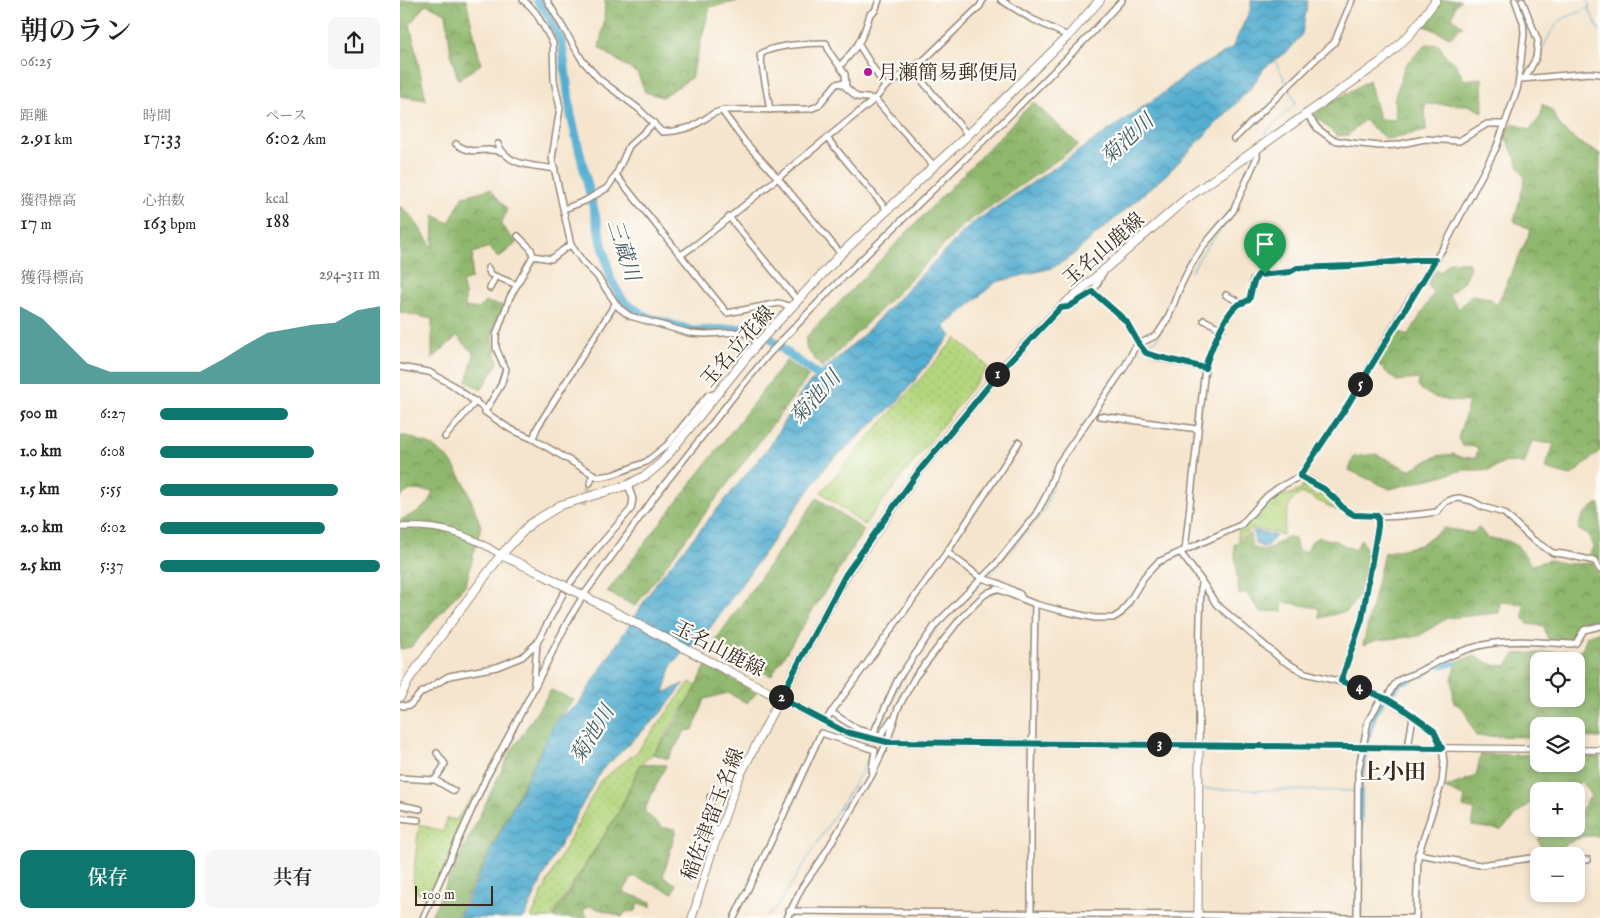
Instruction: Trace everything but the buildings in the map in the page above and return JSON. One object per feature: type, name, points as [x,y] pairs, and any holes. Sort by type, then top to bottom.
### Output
[{"type":"main road","name":"玉名立花線","points":[[400,697],[410,676],[501,555],[530,524],[561,505],[628,485],[648,474],[662,462],[758,343],[841,254],[968,135],[1068,36],[1100,0]]},
{"type":"main road","name":"玉名山鹿線","points":[[501,555],[780,698],[846,574],[919,471],[1000,372],[1060,308],[1187,198],[1382,61],[1411,33],[1436,0]]},
{"type":"main road","points":[[780,698],[845,732],[887,742],[1199,745],[1198,916]]},
{"type":"main road","name":"稲佐津留玉名線","points":[[692,918],[738,780],[780,698]]},
{"type":"street","points":[[523,0],[536,13],[553,43],[554,80],[560,108],[552,152],[571,246],[597,276],[615,304],[630,316],[689,333],[743,332],[758,343]]},
{"type":"street","points":[[547,0],[582,60],[600,78],[639,109],[662,132],[692,127],[714,113],[722,111],[810,109],[818,106],[836,84],[840,83],[857,96],[875,99],[934,166]]},
{"type":"street","points":[[840,66],[859,45],[870,14],[875,10],[879,0]]},
{"type":"street","points":[[680,255],[875,99],[885,87],[912,69],[980,6],[983,0]]},
{"type":"street","points":[[1001,0],[1030,18],[1068,36]]},
{"type":"street","points":[[423,918],[486,778],[569,619],[656,495],[733,397],[784,338],[836,284],[1031,94],[1122,0]]},
{"type":"street","points":[[1234,139],[1334,43],[1352,0]]},
{"type":"street","points":[[1515,0],[1523,22],[1524,33],[1522,79]]},
{"type":"street","points":[[1019,442],[947,552],[830,714],[858,730],[881,735],[915,677],[928,659],[960,619],[983,596],[997,589],[1035,604],[1078,615],[1113,618],[1121,614],[1150,570],[1158,562],[1242,525],[1267,496],[1300,476],[1347,406],[1445,245],[1496,148],[1517,90],[1536,58],[1538,41],[1522,0]]},
{"type":"street","points":[[770,110],[760,55],[763,52],[804,44],[826,43],[830,53],[845,74],[846,87]]},
{"type":"street","points":[[859,45],[885,87]]},
{"type":"street","points":[[912,69],[968,135]]},
{"type":"street","points":[[1522,79],[1589,73],[1600,74]]},
{"type":"street","points":[[722,111],[745,142],[777,177],[841,254]]},
{"type":"street","points":[[1306,113],[1318,129],[1333,140],[1380,146],[1425,139],[1460,142],[1488,124],[1504,124]]},
{"type":"street","points":[[564,208],[585,201],[607,188],[629,146],[654,123]]},
{"type":"street","points":[[827,138],[888,210]]},
{"type":"street","points":[[456,144],[462,149],[474,152],[496,150],[502,152]]},
{"type":"street","points":[[498,144],[508,158],[519,163],[555,169]]},
{"type":"street","points":[[873,734],[898,679],[936,624],[996,564],[1036,514],[1046,496],[1058,464],[1139,344],[1157,335],[1168,318],[1181,285],[1200,252],[1233,212],[1257,157],[1258,147]]},
{"type":"street","points":[[616,174],[727,313],[779,303],[796,304]]},
{"type":"street","points":[[729,217],[796,304]]},
{"type":"street","points":[[486,410],[501,385],[506,368],[496,348],[496,335],[517,285],[533,256],[531,249],[518,236]]},
{"type":"street","points":[[533,256],[551,259],[571,246]]},
{"type":"street","points":[[790,911],[874,915],[1414,918],[1418,854],[1442,782],[1444,762],[1442,748],[1434,731],[1384,698],[1341,681],[1305,673],[1282,660],[1216,604],[1182,551],[1208,356],[1235,307],[1249,300],[1253,280],[1258,275],[1290,272],[1297,268],[1435,260]]},
{"type":"street","points":[[488,268],[490,274],[495,277],[517,285]]},
{"type":"street","points":[[1060,308],[1068,307],[1093,292],[1105,269]]},
{"type":"street","points":[[490,288],[495,277]]},
{"type":"street","points":[[1093,292],[1126,321],[1143,350],[1155,356],[1205,368]]},
{"type":"street","points":[[1226,295],[1239,305]]},
{"type":"street","points":[[533,439],[537,428],[615,304]]},
{"type":"street","points":[[1204,320],[1222,329]]},
{"type":"street","points":[[400,367],[429,372],[451,384],[476,401],[494,420],[533,439],[598,477],[612,475],[646,462],[667,445],[708,394],[716,394]]},
{"type":"street","points":[[445,437],[476,401]]},
{"type":"street","points":[[1100,416],[1198,429]]},
{"type":"street","points":[[590,482],[593,474]]},
{"type":"street","points":[[1300,476],[1324,489],[1344,509],[1354,515],[1410,516],[1437,512],[1445,502],[1458,498],[1504,513],[1532,539],[1547,549],[1554,553],[1595,561],[1600,570]]},
{"type":"street","points":[[571,582],[631,509],[634,499],[628,485]]},
{"type":"street","points":[[1341,681],[1362,619],[1378,526],[1378,516]]},
{"type":"street","points":[[400,526],[430,527],[461,533],[481,542],[501,555]]},
{"type":"street","points":[[947,552],[981,578],[1020,594],[1022,599]]},
{"type":"street","points":[[1201,580],[1199,745],[1530,749]]},
{"type":"street","points":[[400,705],[410,704],[421,693],[450,676],[497,667],[522,657],[537,643],[563,594]]},
{"type":"street","points":[[1031,916],[1035,604]]},
{"type":"street","points":[[1357,918],[1358,773],[1368,721],[1394,683],[1458,652],[1495,642],[1572,644],[1576,643],[1584,630],[1600,626]]},
{"type":"street","points":[[534,686],[537,643]]},
{"type":"street","points":[[786,918],[802,887],[821,860],[872,775],[887,742],[898,708]]},
{"type":"street","points":[[1408,748],[1413,716]]},
{"type":"street","points":[[734,918],[783,817],[820,733],[876,750],[872,775]]},
{"type":"street","points":[[1585,750],[1600,750]]},
{"type":"street","points":[[435,780],[445,764],[437,753]]},
{"type":"street","points":[[400,778],[435,780],[454,791]]},
{"type":"street","points":[[710,797],[711,814],[717,839]]},
{"type":"street","points":[[400,805],[420,809]]},
{"type":"street","points":[[400,818],[418,820]]},
{"type":"street","points":[[1418,854],[1480,865],[1530,858]]},
{"type":"green space","points":[[400,0],[466,0],[481,64],[458,80],[451,55],[446,13],[426,4],[410,24],[426,100],[400,96]]},
{"type":"green space","points":[[605,0],[744,0],[710,7],[691,78],[662,97],[645,92],[638,74],[599,48],[604,23]]},
{"type":"green space","points":[[1441,0],[1461,0],[1455,6],[1452,18],[1463,26],[1450,37],[1425,26]]},
{"type":"green space","points":[[1427,44],[1439,45],[1446,57],[1455,63],[1464,80],[1482,78],[1483,112],[1468,105],[1425,104],[1426,131],[1386,139],[1364,120],[1348,135],[1337,136],[1314,115],[1369,80],[1379,119],[1396,120],[1394,100],[1405,65]]},
{"type":"green space","points":[[1033,102],[1079,145],[965,224],[822,368],[806,348],[806,337]]},
{"type":"green space","points":[[1542,104],[1551,110],[1567,133],[1600,154],[1600,451],[1571,476],[1545,469],[1554,444],[1532,441],[1524,464],[1506,462],[1490,470],[1464,470],[1390,489],[1349,470],[1354,457],[1376,454],[1409,470],[1437,456],[1454,454],[1460,457],[1476,458],[1478,447],[1463,446],[1458,439],[1469,402],[1448,400],[1429,395],[1418,386],[1419,379],[1396,381],[1378,364],[1396,330],[1408,336],[1433,294],[1428,284],[1433,274],[1437,270],[1441,272],[1449,262],[1468,262],[1470,267],[1463,282],[1449,295],[1459,309],[1471,295],[1490,298],[1497,305],[1531,230],[1514,221],[1525,179],[1505,136],[1513,123],[1530,130],[1541,116]]},
{"type":"green space","points":[[490,189],[507,209],[501,225],[517,243],[498,258],[489,247],[473,253],[471,279],[462,282],[465,294],[465,307],[478,309],[485,302],[505,306],[492,337],[498,363],[481,390],[467,382],[474,354],[457,336],[432,359],[432,319],[400,312],[400,206],[412,217],[433,248],[434,215],[449,223],[463,196]]},
{"type":"green space","points":[[956,338],[988,367],[864,525],[821,492]]},
{"type":"green space","points":[[786,361],[809,376],[635,606],[607,592]]},
{"type":"green space","points":[[400,436],[406,436],[431,445],[450,460],[465,484],[481,526],[466,584],[411,647],[400,649],[400,520],[416,513],[429,503],[433,491],[410,490],[400,497]]},
{"type":"green space","points":[[1305,480],[1308,482],[1305,489],[1318,497],[1322,491],[1329,495],[1340,508],[1339,511],[1302,493],[1290,505],[1283,535],[1253,528],[1238,540],[1240,528],[1270,497],[1281,490],[1284,496],[1301,490]]},
{"type":"green space","points":[[817,498],[864,530],[771,676],[715,641]]},
{"type":"green space","points":[[1597,504],[1600,504],[1600,560],[1586,557],[1593,548],[1589,536],[1578,529],[1580,521],[1585,514]]},
{"type":"green space","points":[[1444,528],[1472,533],[1479,528],[1488,539],[1505,540],[1515,544],[1532,565],[1550,560],[1566,564],[1593,563],[1600,580],[1600,623],[1585,626],[1572,639],[1548,640],[1544,626],[1528,624],[1523,617],[1524,604],[1500,602],[1499,613],[1447,618],[1419,636],[1378,640],[1363,645],[1384,553],[1420,545]]},
{"type":"green space","points":[[1250,533],[1252,547],[1265,551],[1286,537],[1295,539],[1298,551],[1307,552],[1312,541],[1318,537],[1335,541],[1355,550],[1361,539],[1368,552],[1359,596],[1347,611],[1320,618],[1319,608],[1283,602],[1282,611],[1260,612],[1246,592],[1239,595],[1234,545]]},
{"type":"green space","points":[[1600,631],[1600,738],[1585,737],[1585,717],[1530,717],[1530,737],[1476,736],[1463,708],[1454,703],[1452,678],[1458,661],[1474,656],[1493,665],[1507,666],[1515,654],[1530,653],[1530,707],[1585,707],[1585,652],[1548,652],[1582,650],[1587,636]]},
{"type":"green space","points":[[706,665],[757,693],[747,703],[728,693],[705,699],[693,730],[685,731],[668,759],[653,754],[683,711]]},
{"type":"green space","points":[[690,682],[697,687],[653,754],[640,764],[620,810],[551,918],[531,918],[600,781],[637,752]]},
{"type":"green space","points":[[551,690],[574,700],[557,718],[456,918],[430,918],[509,755]]},
{"type":"green space","points":[[1481,754],[1530,755],[1530,772],[1585,772],[1585,756],[1600,757],[1600,836],[1585,836],[1585,805],[1591,796],[1585,786],[1585,782],[1582,781],[1530,782],[1530,803],[1501,830],[1472,826],[1475,810],[1463,807],[1465,797],[1445,788],[1476,776]]},
{"type":"green space","points":[[640,764],[666,765],[644,811],[663,828],[676,829],[663,877],[676,884],[673,893],[633,876],[623,892],[651,902],[651,907],[638,903],[636,911],[625,912],[622,917],[590,906],[583,911],[588,918],[553,918],[620,810]]},
{"type":"green space","points":[[476,795],[429,901],[416,892],[413,880],[419,824],[443,832],[447,818],[456,820],[473,796]]},
{"type":"green space","points":[[1540,837],[1581,837],[1560,847],[1542,847],[1538,840]]},
{"type":"water","name":"菊池川","points":[[1251,0],[1308,0],[1302,34],[1290,49],[1264,68],[1251,88],[1167,174],[1069,258],[1052,268],[996,282],[944,327],[951,336],[896,403],[828,464],[710,628],[672,664],[664,693],[685,683],[659,715],[601,771],[549,865],[524,918],[458,918],[557,718],[578,705],[658,580],[769,447],[804,388],[862,336],[970,225],[1162,94],[1190,72],[1232,48],[1251,8]]},
{"type":"water","points":[[1253,530],[1276,536],[1265,548],[1255,544]]},
{"type":"waterway","name":"三蔵川","points":[[537,0],[548,15],[562,43],[571,116],[611,280],[625,303],[647,317],[694,331],[748,328],[762,331],[791,356],[828,382]]},
{"type":"waterway","points":[[1588,0],[1590,11],[1600,31]]},
{"type":"waterway","points":[[1532,71],[1547,40],[1559,22],[1590,6]]},
{"type":"waterway","points":[[1274,59],[1286,82]]},
{"type":"waterway","points":[[1264,140],[1266,132],[1296,103],[1290,90]]},
{"type":"waterway","points":[[1259,157],[1262,149]]},
{"type":"waterway","points":[[1191,272],[1208,246],[1234,213]]},
{"type":"waterway","points":[[1143,347],[1157,339],[1159,335]]},
{"type":"waterway","points":[[1077,441],[1116,386],[1134,353],[1139,350]]},
{"type":"waterway","points":[[988,577],[1044,510],[1058,471],[1066,456]]},
{"type":"waterway","points":[[878,732],[900,681],[930,637],[944,620],[985,580]]},
{"type":"waterway","points":[[1394,691],[1399,683],[1424,674],[1436,665],[1444,666],[1455,663]]},
{"type":"waterway","points":[[1366,743],[1376,711],[1382,702]]},
{"type":"waterway","points":[[767,918],[778,905],[863,770],[870,751]]},
{"type":"waterway","points":[[1360,829],[1360,779],[1365,752]]},
{"type":"waterway","points":[[1204,789],[1355,791]]},
{"type":"waterway","points":[[1360,837],[1360,913]]},
{"type":"tunnel","points":[[583,506],[590,483]]},
{"type":"place","name":"月瀬簡易郵便局","points":[[868,72]]},
{"type":"district","name":"上小田","points":[[1393,771]]},
{"type":"route","points":[[1422,259],[1435,260],[1347,406],[1300,476],[1324,489],[1344,509],[1354,515],[1378,516],[1378,526],[1362,619],[1341,681],[1387,699],[1428,725],[1439,739],[1442,748],[887,742],[845,732],[780,698],[846,574],[919,471],[1000,372],[1060,308],[1068,307],[1093,292],[1126,321],[1146,353],[1205,368],[1208,356],[1226,321],[1235,307],[1249,300],[1253,280],[1258,275],[1265,274],[1290,272],[1297,268],[1351,266],[1422,259]]}]
